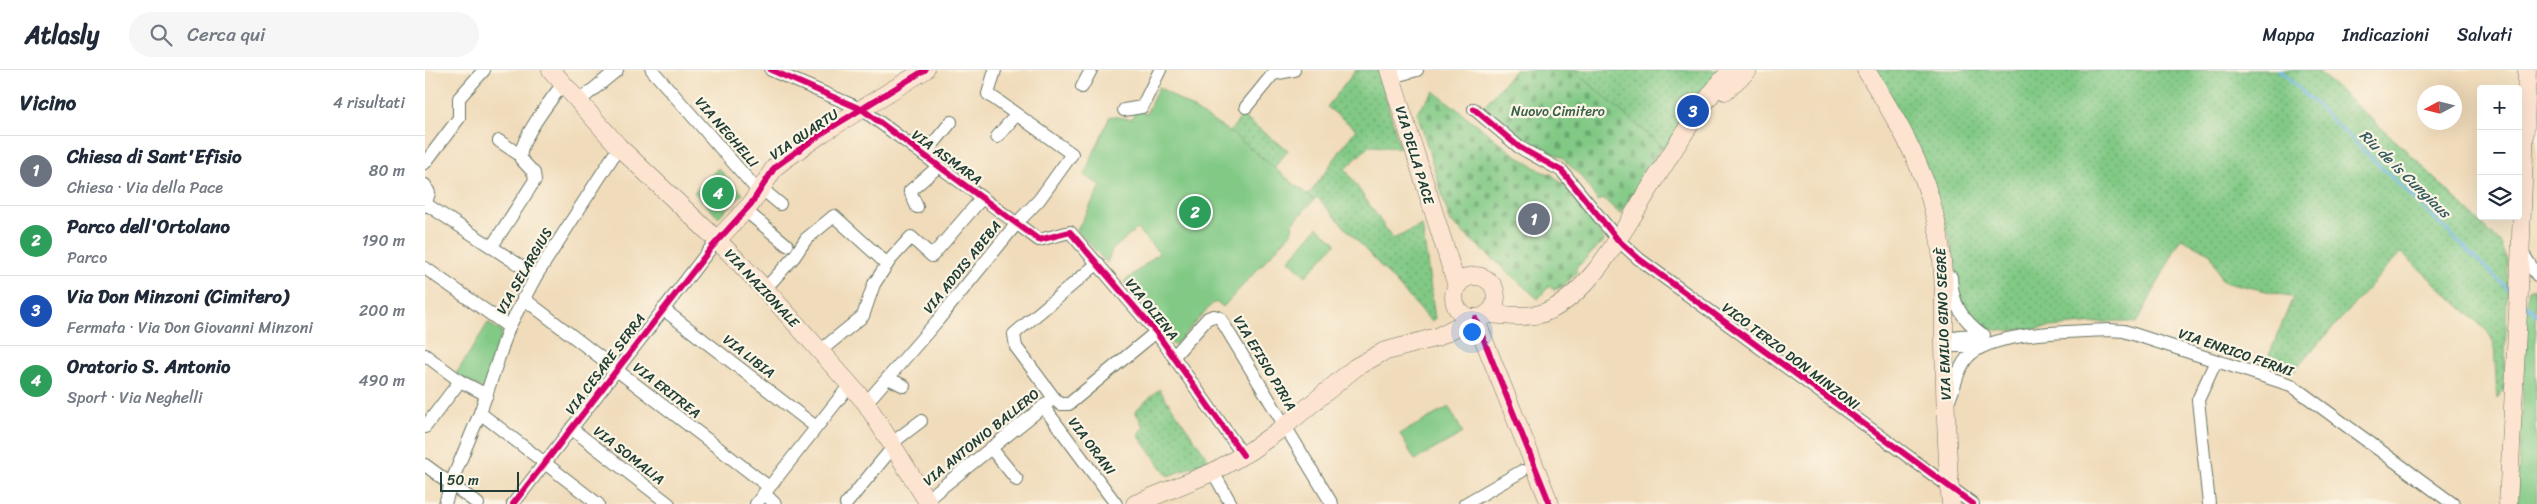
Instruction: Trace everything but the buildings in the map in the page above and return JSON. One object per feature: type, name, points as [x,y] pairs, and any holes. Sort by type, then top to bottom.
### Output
[{"type":"street","points":[[425,163],[459,118],[459,98],[485,70]]},
{"type":"street","name":"VIA NAZIONALE","points":[[551,70],[562,85],[619,147],[717,240],[765,289],[866,403],[927,502]]},
{"type":"street","points":[[578,102],[617,70]]},
{"type":"street","name":"VIA NEGHELLI","points":[[652,70],[760,190],[780,204]]},
{"type":"street","name":"VIA ASMARA","points":[[771,70],[863,110],[1017,223]]},
{"type":"street","name":"VIA QUARTU","points":[[717,240],[745,210],[775,167],[824,132],[863,110],[925,70]]},
{"type":"street","name":"VIA ADDIS ABEBA","points":[[866,403],[1017,223],[1039,200],[1073,154],[988,94],[995,70]]},
{"type":"street","points":[[1082,88],[1091,70]]},
{"type":"street","points":[[1124,110],[1142,107],[1161,70]]},
{"type":"street","points":[[1247,107],[1273,74],[1294,70]]},
{"type":"street","name":"VIA DELLA PACE","points":[[1417,70],[1390,74],[1457,286]]},
{"type":"street","name":"VIA EMILIO GINO SEGRÈ","points":[[1866,70],[1916,155],[1935,217],[1941,251],[1945,406],[1950,496]]},
{"type":"street","points":[[1551,308],[1528,308],[1514,304],[1495,293],[1488,281],[1475,276],[1468,278],[1457,286],[1454,299],[1464,315],[1478,317],[1525,316],[1541,314],[1551,308],[1579,289],[1600,266],[1618,240],[1710,96],[1736,73]]},
{"type":"street","points":[[2507,503],[2514,383],[2530,282],[2520,256],[2530,77]]},
{"type":"street","points":[[520,155],[540,116],[562,85]]},
{"type":"street","points":[[1474,109],[1519,147],[1562,171],[1618,240]]},
{"type":"street","points":[[997,138],[1016,115]]},
{"type":"street","points":[[924,155],[951,122]]},
{"type":"street","points":[[492,246],[535,180],[534,173],[520,155],[499,142]]},
{"type":"street","name":"VIA SELARGIUS","points":[[445,504],[451,483],[481,413],[509,327],[523,298],[619,147]]},
{"type":"street","points":[[917,207],[910,190],[939,166]]},
{"type":"street","points":[[425,185],[429,193],[425,205],[492,246],[536,276]]},
{"type":"street","points":[[820,351],[863,316],[873,284],[887,264],[911,237],[931,256],[982,198]]},
{"type":"street","points":[[745,210],[787,245]]},
{"type":"street","points":[[765,289],[806,239],[834,216],[887,264]]},
{"type":"street","name":"VIA OLIENA","points":[[1017,223],[1039,240],[1070,232],[1157,332],[1243,455]]},
{"type":"street","name":"VIA DELLA PACE","points":[[1441,231],[1475,276]]},
{"type":"street","name":"VIA CESARE SERRA","points":[[513,504],[717,240]]},
{"type":"street","name":"VICO TERZO DON MINZONI","points":[[1618,240],[1639,259],[1950,496],[1973,504]]},
{"type":"street","points":[[1941,251],[1950,262],[1953,298],[1956,306],[1982,340]]},
{"type":"street","points":[[2520,256],[2530,282]]},
{"type":"street","points":[[1058,402],[1014,343],[1016,330],[1098,263]]},
{"type":"street","points":[[425,268],[509,327]]},
{"type":"street","points":[[1135,504],[1213,472],[1243,455],[1285,426],[1356,367],[1389,350],[1437,337],[1478,317],[1493,307],[1495,293]]},
{"type":"street","name":"VIA ERITREA","points":[[523,298],[617,370],[766,490],[775,504]]},
{"type":"street","points":[[1437,337],[1449,321],[1456,305]]},
{"type":"street","name":"VIA LIBIA","points":[[663,309],[816,427]]},
{"type":"street","name":"VIA EFISIO PIRIA","points":[[1174,356],[1208,318],[1217,316],[1223,320],[1332,504]]},
{"type":"street","points":[[1478,317],[1550,504]]},
{"type":"street","name":"VIA ENRICO FERMI","points":[[1982,340],[2099,330],[2124,331],[2291,385],[2453,504]]},
{"type":"street","name":"VIA ANTONIO BALLERO","points":[[927,502],[1043,406],[1058,402],[1069,404],[1157,332]]},
{"type":"street","points":[[1944,342],[1955,346],[1982,340]]},
{"type":"street","points":[[1945,406],[1953,393],[1961,366],[1982,340]]},
{"type":"street","points":[[425,355],[460,381],[487,395]]},
{"type":"street","points":[[2209,504],[2198,400],[2216,361]]},
{"type":"street","points":[[888,378],[904,386]]},
{"type":"street","points":[[425,427],[460,381]]},
{"type":"street","points":[[756,504],[849,386]]},
{"type":"street","name":"VIA ORANI","points":[[1043,406],[1116,504]]},
{"type":"street","points":[[481,413],[598,504]]},
{"type":"street","points":[[846,504],[893,444],[921,422]]},
{"type":"street","name":"VIA SOMALIA","points":[[572,429],[669,504]]},
{"type":"street","points":[[991,448],[1017,480]]},
{"type":"street","points":[[425,465],[478,504]]},
{"type":"street","points":[[1465,504],[1522,471]]},
{"type":"street","points":[[1213,472],[1231,504]]},
{"type":"green space","points":[[1356,70],[1378,70],[1400,148],[1369,146],[1345,169],[1393,239],[1422,225],[1435,319],[1431,321],[1317,197],[1314,200],[1308,196],[1356,129],[1327,107]]},
{"type":"green space","name":"Nuovo Cimitero","points":[[1515,70],[1574,70],[1662,147],[1620,214],[1604,199],[1598,201],[1580,175],[1561,157],[1524,139],[1484,106]]},
{"type":"green space","points":[[1574,70],[1721,70],[1667,148],[1662,147]]},
{"type":"green space","points":[[1874,70],[2317,70],[2409,153],[2501,243],[2508,264],[2504,391],[2497,399],[2494,343],[2488,332],[2401,252],[2292,373],[2265,365],[2293,297],[2222,281],[2211,254],[2181,238],[2137,323],[2118,321],[2006,331],[1989,329],[1977,323],[1958,296],[1953,253],[1944,219]]},
{"type":"green space","points":[[1159,87],[1230,132],[1314,200],[1293,223],[1291,233],[1223,307],[1217,302],[1212,304],[1174,346],[1162,332],[1168,325],[1148,299],[1140,303],[1124,282],[1159,253],[1137,229],[1112,250],[1107,263],[1077,230],[1101,186],[1084,175],[1110,116],[1132,119],[1136,110],[1146,114]]},
{"type":"green space","points":[[1434,91],[1514,154],[1543,172],[1551,174],[1565,186],[1605,240],[1575,269],[1577,272],[1564,286],[1554,290],[1549,286],[1538,299],[1450,221],[1417,112]]},
{"type":"green space","points":[[1242,116],[1288,150],[1274,168],[1230,132]]},
{"type":"green space","points":[[718,168],[743,194],[718,217],[694,192]]},
{"type":"green space","points":[[1318,227],[1336,243],[1306,276],[1289,260]]},
{"type":"green space","points":[[2535,288],[2537,504],[2514,504],[2517,503],[2528,292],[2529,289]]},
{"type":"green space","points":[[488,323],[502,332],[485,390],[456,374]]},
{"type":"green space","points":[[1159,389],[1209,460],[1168,476],[1138,435],[1144,427],[1135,411]]},
{"type":"green space","points":[[1449,407],[1463,433],[1415,460],[1400,434]]},
{"type":"waterway","name":"Riu de is Cungiaus","points":[[2280,70],[2512,293]]},
{"type":"waterway","name":"Riu de is Cungiaus","points":[[2524,304],[2537,315]]},
{"type":"cycle path","points":[[771,70],[863,110],[1039,240],[1070,232],[1156,332],[1243,455]]},
{"type":"cycle path","points":[[513,504],[712,247],[751,204],[775,167],[824,132],[925,70]]},
{"type":"cycle path","points":[[1474,109],[1519,147],[1562,171],[1618,240],[1639,259],[1973,504]]},
{"type":"cycle path","points":[[1475,318],[1550,504]]},
{"type":"place","name":"Via Don Minzoni (Cimitero)","points":[[1693,111]]},
{"type":"place","name":"Oratorio S. Antonio","points":[[718,193]]},
{"type":"place","name":"Parco dell'Ortolano","points":[[1195,212]]},
{"type":"place","name":"Chiesa di Sant'Efisio","points":[[1534,219]]}]
